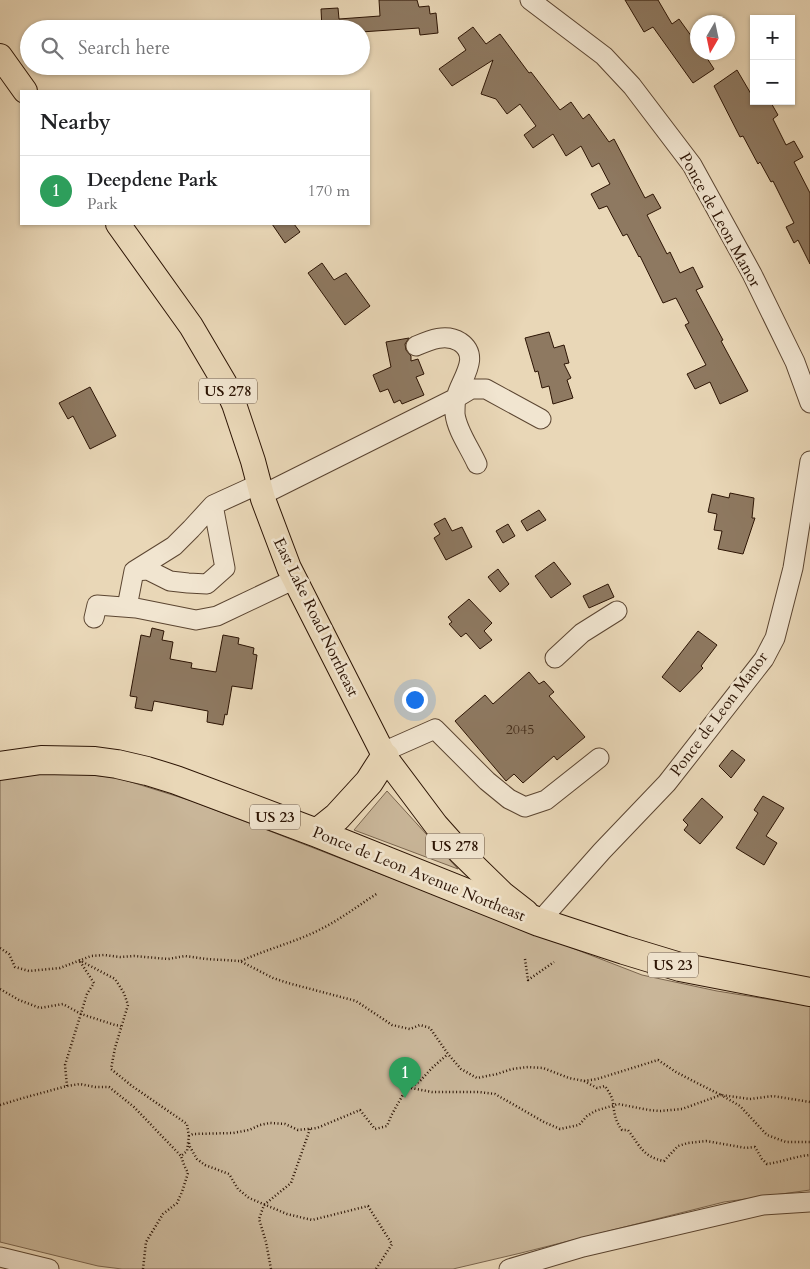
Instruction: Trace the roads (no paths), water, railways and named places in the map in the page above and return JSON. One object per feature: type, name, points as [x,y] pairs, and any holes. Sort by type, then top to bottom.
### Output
[{"type":"highway","points":[[317,833],[337,816],[369,782],[384,754]]},
{"type":"highway","name":"Ponce de Leon Avenue Northeast","points":[[0,766],[41,760],[95,761],[147,771],[317,833],[539,922],[680,967],[810,992]]},
{"type":"main road","points":[[0,56],[24,90]]},
{"type":"main road","name":"East Lake Road Northeast","points":[[119,225],[191,326],[224,382],[234,404],[261,490],[289,568],[384,754],[436,825],[461,853],[503,894],[539,922]]},
{"type":"street","name":"Ponce de Leon Manor","points":[[530,0],[604,56],[632,86],[692,165],[752,274],[795,362],[810,403]]},
{"type":"street","points":[[416,346],[434,339],[447,337],[460,342],[468,350],[470,359],[456,398],[455,414],[459,427],[477,464]]},
{"type":"street","points":[[127,607],[134,571],[174,546],[213,505],[261,490],[456,398],[471,389],[486,389],[541,419]]},
{"type":"street","name":"Ponce de Leon Manor","points":[[539,922],[666,783],[764,659],[775,638],[793,568],[810,461]]},
{"type":"street","points":[[134,571],[148,570],[170,581],[188,584],[207,584],[225,568],[213,505]]},
{"type":"street","points":[[94,618],[97,605],[136,608],[196,620],[217,616],[295,579]]},
{"type":"street","points":[[555,658],[582,633],[617,611]]},
{"type":"street","points":[[384,754],[435,729],[487,781],[508,799],[525,807],[546,800],[599,758]]},
{"type":"street","points":[[509,1269],[593,1245],[763,1204],[808,1202]]},
{"type":"street","points":[[0,1257],[49,1269]]},
{"type":"place","name":"Deepdene Park","points":[[405,1098]]}]
